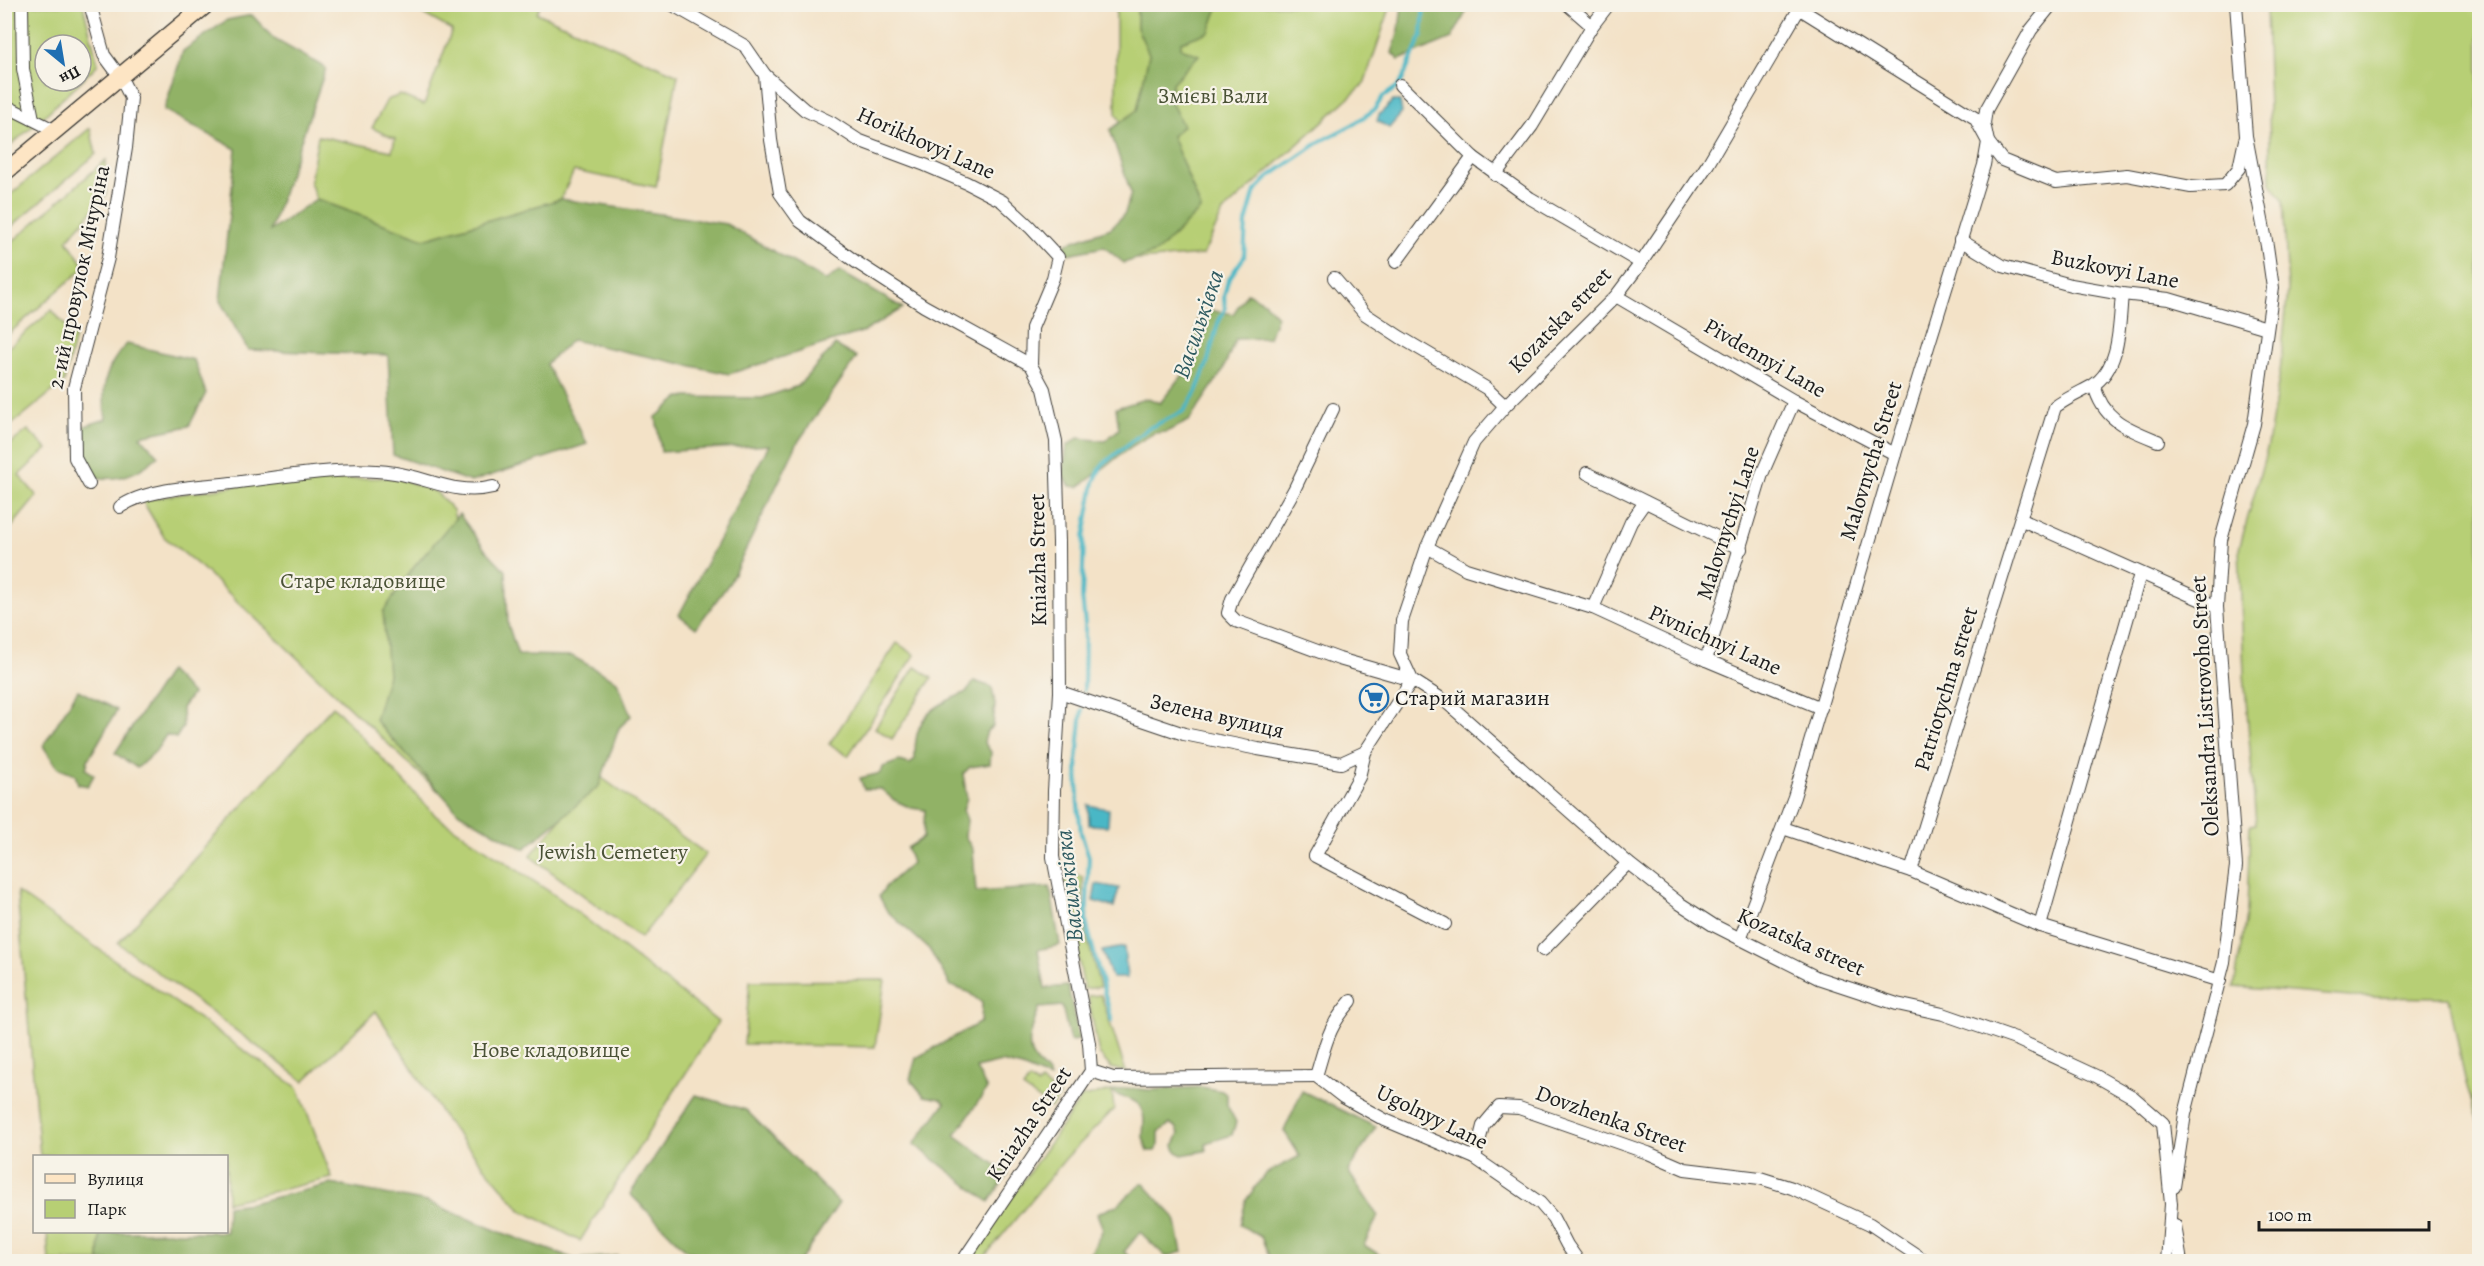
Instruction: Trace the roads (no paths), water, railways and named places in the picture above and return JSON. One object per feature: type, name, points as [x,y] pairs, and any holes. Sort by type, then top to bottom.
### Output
[{"type":"main road","points":[[4,173],[121,78],[207,4]]},
{"type":"street","points":[[22,4],[23,69],[33,119]]},
{"type":"street","name":"2-ий провулок Мічуріна","points":[[89,484],[75,458],[74,388],[108,258],[126,148],[131,98],[121,78],[104,55],[90,4]]},
{"type":"street","points":[[671,4],[745,46],[765,75],[771,140],[780,193],[800,221],[856,262],[924,306],[1031,365]]},
{"type":"street","points":[[1567,4],[1592,26]]},
{"type":"street","points":[[1495,175],[1532,126],[1592,26],[1609,4]]},
{"type":"street","name":"Malovnycha Street","points":[[1740,939],[1783,828],[1821,708],[1895,454],[1984,165],[1988,142],[1984,123],[1986,110],[2031,30],[2052,4]]},
{"type":"street","name":"Oleksandra Listrovoho Street","points":[[2181,1262],[2171,1204],[2185,1114],[2220,981],[2236,866],[2217,607],[2221,540],[2254,424],[2273,288],[2246,136],[2236,4]]},
{"type":"street","points":[[1801,7],[1975,118],[1988,142],[2002,159],[2056,182],[2127,175],[2191,187],[2225,185],[2238,168],[2246,136]]},
{"type":"street","name":"Kozatska street","points":[[1801,7],[1708,164],[1641,263],[1616,296],[1505,406],[1474,442],[1427,547],[1402,621],[1400,654],[1413,680],[1445,701],[1628,863],[1679,903],[1740,939],[1818,978],[1897,1004],[1943,1014],[2018,1040],[2096,1076],[2133,1097],[2163,1123]]},
{"type":"street","name":"Horikhovyi Lane","points":[[765,75],[805,110],[832,123],[858,140],[925,165],[1002,201],[1058,257],[1053,278],[1032,328],[1031,365]]},
{"type":"street","points":[[1400,85],[1473,157],[1495,175],[1641,263]]},
{"type":"street","points":[[4,105],[56,131]]},
{"type":"street","points":[[1396,262],[1473,157]]},
{"type":"street","name":"Buzkovyi Lane","points":[[1960,240],[2004,266],[2072,285],[2169,299],[2267,328]]},
{"type":"street","points":[[1334,278],[1365,314],[1486,388],[1505,406]]},
{"type":"street","name":"Patriotychna street","points":[[1911,871],[1966,689],[2022,520],[2055,407],[2069,396],[2094,385],[2109,368],[2117,345],[2122,294]]},
{"type":"street","name":"Pivdennyi Lane","points":[[1616,296],[1794,400],[1895,454]]},
{"type":"street","name":"Kniazha Street","points":[[962,1262],[1090,1071],[1089,1043],[1053,857],[1060,692],[1056,441],[1044,389],[1031,365]]},
{"type":"street","points":[[2094,385],[2098,401],[2112,420],[2158,441]]},
{"type":"street","name":"Malovnychyi Lane","points":[[1706,660],[1762,474],[1794,400]]},
{"type":"street","points":[[1333,409],[1294,490],[1232,598],[1228,613],[1236,621],[1339,659],[1413,680],[1365,752],[1359,777],[1315,856],[1445,924]]},
{"type":"street","points":[[120,507],[133,498],[205,485],[338,472],[394,473],[462,490],[493,487]]},
{"type":"street","points":[[1587,473],[1741,549]]},
{"type":"street","points":[[1593,608],[1631,522],[1645,502]]},
{"type":"street","points":[[2022,520],[2217,607]]},
{"type":"street","name":"Pivnichnyi Lane","points":[[1427,547],[1466,569],[1593,608],[1706,660],[1821,708]]},
{"type":"street","points":[[2040,926],[2140,574]]},
{"type":"street","name":"Зелена вулиця","points":[[1060,692],[1184,734],[1258,749],[1341,763],[1365,752]]},
{"type":"street","points":[[1783,828],[1911,871],[2040,926],[2220,981]]},
{"type":"street","points":[[1543,950],[1628,863]]},
{"type":"street","points":[[1090,1071],[1113,1078],[1316,1076],[1326,1038],[1336,1018],[1350,1001]]},
{"type":"street","name":"Ugolnyy Lane","points":[[1316,1076],[1343,1097],[1385,1120],[1475,1158],[1540,1203],[1553,1218],[1567,1245],[1580,1262]]},
{"type":"street","name":"Dovzhenka Street","points":[[1475,1158],[1483,1126],[1499,1107],[1519,1108],[1648,1153],[1685,1169],[1761,1178],[1792,1188],[1870,1224],[1927,1262]]},
{"type":"street","points":[[2163,1123],[2170,1130],[2177,1128],[2185,1114]]},
{"type":"street","points":[[2163,1123],[2171,1204],[2167,1262]]},
{"type":"water","points":[[1393,101],[1400,101],[1402,113],[1389,128],[1377,121],[1379,115]]},
{"type":"water","points":[[1088,805],[1109,809],[1108,826],[1089,825]]},
{"type":"water","points":[[1096,884],[1119,888],[1114,907],[1093,901]]},
{"type":"water","points":[[1124,947],[1127,978],[1112,978],[1102,951]]},
{"type":"waterway","name":"Васильківка","points":[[1084,690],[1085,624],[1082,597],[1084,537],[1094,482],[1102,465],[1147,429],[1184,411],[1196,392],[1207,364],[1218,323],[1225,309],[1224,296],[1228,280],[1244,257],[1246,223],[1255,191],[1270,176],[1321,141],[1354,124],[1374,110],[1383,97],[1400,85],[1422,35],[1424,4]]},
{"type":"waterway","name":"Васильківка","points":[[1082,710],[1077,759],[1081,833],[1089,857],[1086,922],[1112,1021]]},
{"type":"place","name":"Старий магазин","points":[[1374,698]]},
{"type":"park label","name":"Змієві Вали","points":[[1213,96]]},
{"type":"park label","name":"Старе кладовище","points":[[363,581]]},
{"type":"park label","name":"Jewish Cemetery","points":[[613,852]]},
{"type":"park label","name":"Нове кладовище","points":[[551,1050]]}]
